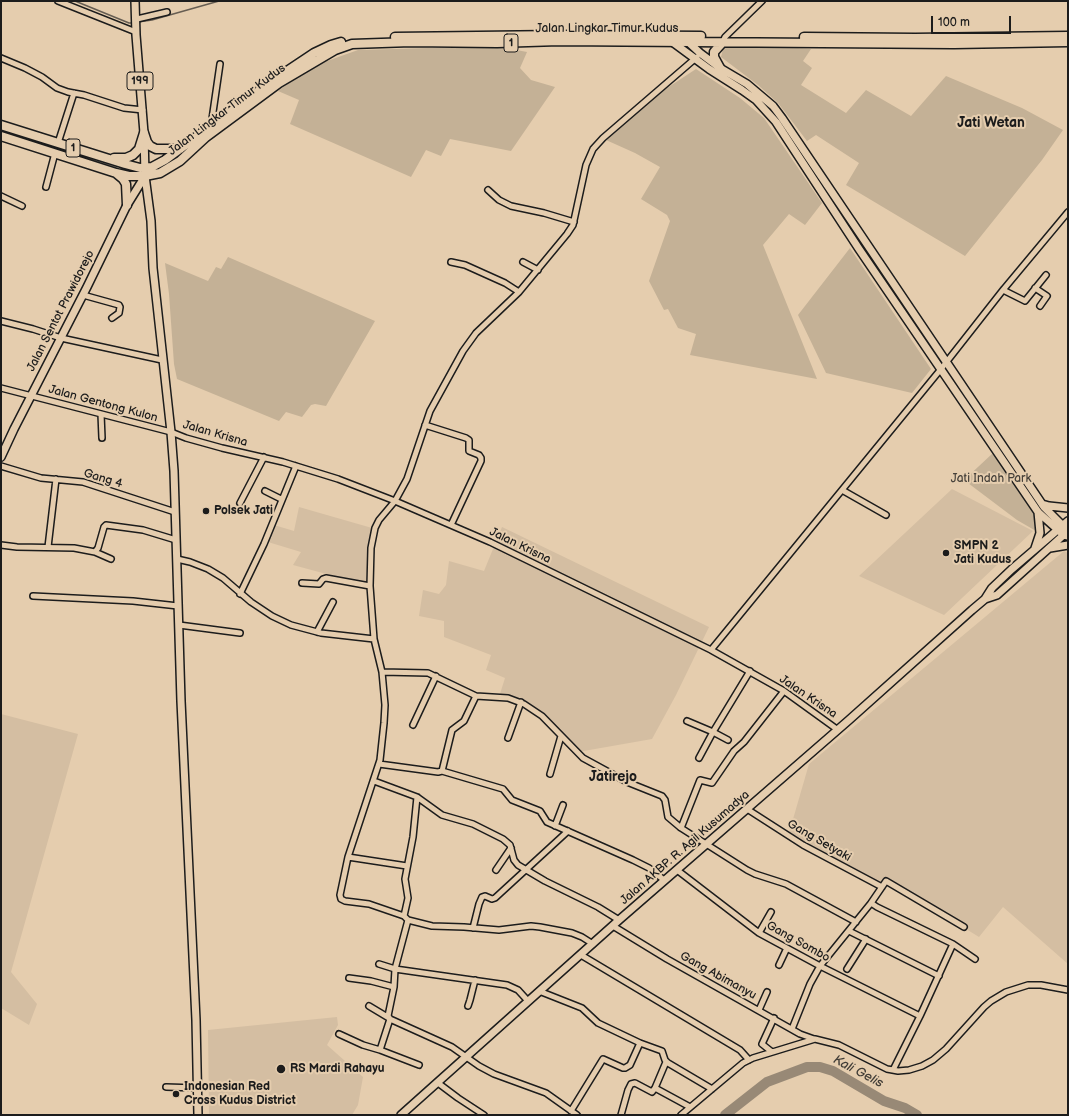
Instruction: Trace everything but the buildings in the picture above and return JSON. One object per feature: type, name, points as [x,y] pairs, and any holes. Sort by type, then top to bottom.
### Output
[{"type":"highway","name":"Jalan Lingkar Timur Kudus","points":[[145,168],[152,167],[165,160],[275,79],[314,53],[332,45],[353,40],[412,36],[686,38],[954,44],[1068,42]]},
{"type":"highway","name":"Jalan Lingkar Timur Kudus","points":[[724,39],[1068,36]]},
{"type":"highway","name":"Jalan Lingkar Timur Kudus","points":[[1,136],[116,173],[129,176],[145,176],[160,173],[180,160],[206,137],[279,83],[335,50],[352,44],[411,42],[497,43],[671,38]]},
{"type":"highway","points":[[720,68],[714,57],[714,52],[724,39]]},
{"type":"highway","name":"1","points":[[1,125],[125,164],[145,168]]},
{"type":"highway","points":[[144,133],[147,142],[150,146],[156,149],[180,149]]},
{"type":"highway","points":[[100,156],[126,158],[134,155],[139,148],[144,133]]},
{"type":"highway","points":[[116,173],[126,184],[127,205]]},
{"type":"main road","name":"199","points":[[135,1],[145,168]]},
{"type":"main road","points":[[671,38],[698,56],[747,84],[772,106],[782,118],[1042,504],[1065,530]]},
{"type":"main road","points":[[686,38],[709,69],[756,100],[776,122],[859,249],[1038,512],[1065,530]]},
{"type":"main road","points":[[145,168],[151,221],[153,268],[162,360],[171,432],[196,1020],[198,1115]]},
{"type":"main road","name":"Jalan Sentot Prawidorejo","points":[[1,457],[127,205],[145,176]]},
{"type":"main road","points":[[1042,504],[1068,508]]},
{"type":"main road","points":[[1034,550],[1040,533],[1038,512]]},
{"type":"main road","name":"Jalan AKBP. R. Agil Kusumadya","points":[[985,599],[997,594],[1050,548],[1065,530]]},
{"type":"main road","name":"Jalan AKBP. R. Agil Kusumadya","points":[[401,1115],[664,880],[747,810],[985,599],[994,586],[1034,550],[1065,530]]},
{"type":"main road","points":[[1050,548],[1068,545]]},
{"type":"street","points":[[58,1],[136,31]]},
{"type":"street","points":[[724,39],[762,1]]},
{"type":"street","points":[[137,19],[167,12]]},
{"type":"street","points":[[593,944],[582,937],[552,928],[531,926],[499,930],[432,926],[408,920],[404,916],[369,904],[343,901],[341,899],[340,895],[348,857],[379,764],[385,714],[382,672],[374,639],[370,586],[370,556],[373,534],[379,520],[395,501],[410,473],[433,405],[468,342],[520,292],[567,234],[574,222],[586,165],[594,148],[603,138],[698,56]]},
{"type":"street","points":[[1,58],[42,77],[57,88],[124,108],[142,110]]},
{"type":"street","points":[[211,126],[220,64]]},
{"type":"street","points":[[58,143],[74,93]]},
{"type":"street","points":[[46,187],[55,153]]},
{"type":"street","points":[[488,190],[499,200],[511,206],[544,213],[574,222]]},
{"type":"street","points":[[1,196],[22,206]]},
{"type":"street","points":[[711,650],[1068,212]]},
{"type":"street","points":[[451,262],[468,267],[505,283],[520,292]]},
{"type":"street","points":[[523,262],[538,270]]},
{"type":"street","points":[[1003,290],[1025,301],[1046,275]]},
{"type":"street","points":[[1036,288],[1047,296],[1040,306]]},
{"type":"street","points":[[83,295],[119,305],[119,313],[112,318]]},
{"type":"street","points":[[1,321],[61,338],[162,360]]},
{"type":"street","name":"Jalan Gentong Kulon","points":[[1,388],[171,432]]},
{"type":"street","points":[[101,414],[102,438]]},
{"type":"street","points":[[425,425],[466,438],[469,440],[468,451],[479,455],[481,458],[452,525]]},
{"type":"street","name":"Jalan Krisna","points":[[171,432],[186,438],[264,457],[338,479],[452,525],[490,542],[711,650],[784,691],[838,730]]},
{"type":"street","points":[[240,503],[264,457]]},
{"type":"street","name":"Gang 4","points":[[1,466],[40,478],[83,482],[175,512]]},
{"type":"street","points":[[240,594],[264,544],[296,466]]},
{"type":"street","points":[[48,547],[56,479]]},
{"type":"street","points":[[842,490],[886,515]]},
{"type":"street","points":[[265,491],[281,500]]},
{"type":"street","points":[[95,552],[98,548],[104,527],[106,525],[142,530],[176,540]]},
{"type":"street","points":[[1,544],[17,547],[74,548],[95,552],[111,559]]},
{"type":"street","points":[[177,559],[208,569],[223,578],[240,594],[272,616],[291,625],[317,632],[374,639]]},
{"type":"street","points":[[302,583],[319,584],[326,578],[370,586]]},
{"type":"street","points":[[33,596],[133,601],[178,606]]},
{"type":"street","points":[[317,632],[333,602]]},
{"type":"street","points":[[179,625],[240,633]]},
{"type":"street","points":[[698,758],[750,671]]},
{"type":"street","points":[[382,672],[423,673],[436,676],[476,696],[508,698],[521,702],[537,711],[577,753],[589,762],[627,782],[662,796],[665,800],[668,817],[681,828],[747,870],[786,884],[856,922]]},
{"type":"street","points":[[413,725],[436,676]]},
{"type":"street","points":[[681,828],[700,780],[712,783],[734,751],[744,742],[784,691]]},
{"type":"street","points":[[442,771],[452,730],[464,721],[476,696]]},
{"type":"street","points":[[508,738],[521,702]]},
{"type":"street","points":[[688,721],[728,740]]},
{"type":"street","points":[[550,774],[561,736]]},
{"type":"street","points":[[379,764],[438,772],[442,771],[503,789],[512,800],[537,809],[547,822],[633,860],[649,868],[664,880]]},
{"type":"street","points":[[374,781],[417,797],[442,815],[473,824],[503,839],[511,848],[516,863],[525,870],[598,907],[619,920]]},
{"type":"street","points":[[404,916],[408,898],[405,879],[413,837],[417,797]]},
{"type":"street","points":[[555,826],[562,805]]},
{"type":"street","name":"Gang Setyaki","points":[[747,810],[799,842],[882,887]]},
{"type":"street","points":[[473,928],[482,897],[485,896],[492,899],[495,898],[568,831]]},
{"type":"street","points":[[496,870],[511,848]]},
{"type":"street","points":[[348,857],[407,866]]},
{"type":"street","name":"Gang Sombo","points":[[676,870],[759,933],[820,966],[920,1016]]},
{"type":"street","points":[[792,1029],[810,984],[820,966],[871,903],[886,881],[964,927]]},
{"type":"street","points":[[871,903],[877,908],[953,944],[975,959]]},
{"type":"street","points":[[759,933],[771,912]]},
{"type":"street","points":[[380,1050],[389,1018],[394,987],[395,968],[408,920]]},
{"type":"street","name":"Gang Abimanyu","points":[[613,926],[667,959],[805,1036],[839,1045],[893,1070]]},
{"type":"street","points":[[849,931],[939,976]]},
{"type":"street","points":[[847,968],[866,939]]},
{"type":"street","points":[[953,944],[893,1070],[909,1070],[922,1066],[933,1060],[946,1049],[991,1000],[1006,992],[1028,985],[1041,985],[1068,990]]},
{"type":"street","points":[[779,965],[787,948]]},
{"type":"street","points":[[581,954],[740,1050],[748,1060]]},
{"type":"street","points":[[379,964],[395,968],[507,985],[518,990],[528,1001]]},
{"type":"street","points":[[349,978],[394,987]]},
{"type":"street","points":[[468,1006],[475,980]]},
{"type":"street","points":[[539,991],[582,1008],[594,1021],[640,1043],[662,1051],[666,1062],[712,1089]]},
{"type":"street","points":[[760,1010],[767,992]]},
{"type":"street","points":[[369,1006],[389,1018],[452,1047],[466,1058],[494,1074],[546,1093],[577,1115]]},
{"type":"street","points":[[772,1052],[762,1044],[774,1018]]},
{"type":"street","points":[[338,1034],[363,1045],[420,1065]]},
{"type":"street","points":[[681,1115],[748,1060],[815,1039]]},
{"type":"street","points":[[571,1111],[603,1059],[626,1068],[630,1065],[640,1043]]},
{"type":"street","points":[[621,1115],[631,1084],[652,1092],[666,1062]]},
{"type":"street","points":[[438,1083],[463,1102],[484,1115]]},
{"type":"street","points":[[166,1087],[197,1088]]},
{"type":"street","points":[[655,1088],[690,1107]]},
{"type":"shaded area","name":"SMPN 2 Jati Kudus","points":[[952,489],[1033,531],[944,615],[859,576]]},
{"type":"shaded area","points":[[299,507],[372,528],[369,540],[368,583],[345,579],[293,565],[301,552],[268,542],[274,525],[294,531]]},
{"type":"shaded area","points":[[502,527],[709,627],[676,695],[652,739],[578,752],[538,711],[499,697],[505,678],[486,670],[491,655],[444,637],[444,621],[419,616],[423,590],[439,594],[446,585],[449,561],[484,571]]},
{"type":"shaded area","points":[[1064,551],[1068,553],[1068,964],[1003,907],[979,937],[887,880],[867,883],[789,833],[809,764]]},
{"type":"shaded area","points":[[1,714],[78,734],[11,972],[37,1004],[29,1025],[1,1008]]},
{"type":"shaded area","name":"RS Mardi Rahayu","points":[[337,1017],[338,1025],[327,1045],[363,1077],[358,1105],[352,1115],[209,1115],[208,1030]]},
{"type":"green space","points":[[724,45],[754,45],[811,49],[803,61],[812,68],[801,85],[846,113],[866,90],[911,116],[946,76],[1022,108],[1063,130],[1042,160],[965,256],[846,185],[859,163],[816,135],[807,141],[778,103],[758,85],[721,57]]},
{"type":"green space","points":[[506,48],[527,52],[520,68],[531,80],[555,87],[511,151],[450,139],[441,156],[426,150],[411,177],[290,124],[299,100],[278,91],[316,65],[358,50]]},
{"type":"green space","points":[[696,69],[740,98],[764,118],[822,203],[805,225],[789,214],[763,245],[817,379],[690,355],[696,334],[678,328],[668,309],[664,310],[649,281],[670,221],[667,215],[641,199],[660,167],[635,153],[606,140],[661,92]]},
{"type":"green space","points":[[850,248],[931,369],[912,393],[826,373],[798,315]]},
{"type":"green space","points":[[228,257],[375,321],[326,406],[315,404],[311,405],[302,417],[286,412],[279,421],[177,379],[174,364],[169,294],[165,263],[208,281],[216,267],[221,269]]},
{"type":"green space","name":"Jati Indah Park","points":[[993,453],[1034,510],[1036,531],[1017,520],[964,480]]},
{"type":"waterway","points":[[75,1],[129,23],[133,23]]},
{"type":"waterway","points":[[138,22],[152,20],[219,1]]},
{"type":"waterway","name":"Kali Gelis","points":[[725,1115],[767,1082],[807,1067],[820,1067],[833,1071],[884,1101],[905,1108],[917,1115]]},
{"type":"place","name":"Polsek Jati","points":[[206,511]]},
{"type":"place","name":"SMPN 2 Jati Kudus","points":[[946,553]]},
{"type":"place","name":"RS Mardi Rahayu","points":[[281,1069]]},
{"type":"place","name":"Indonesian Red Cross Kudus District","points":[[176,1094]]},
{"type":"district","name":"Jati Wetan","points":[[991,123]]},
{"type":"district","name":"Jatirejo","points":[[613,777]]}]
